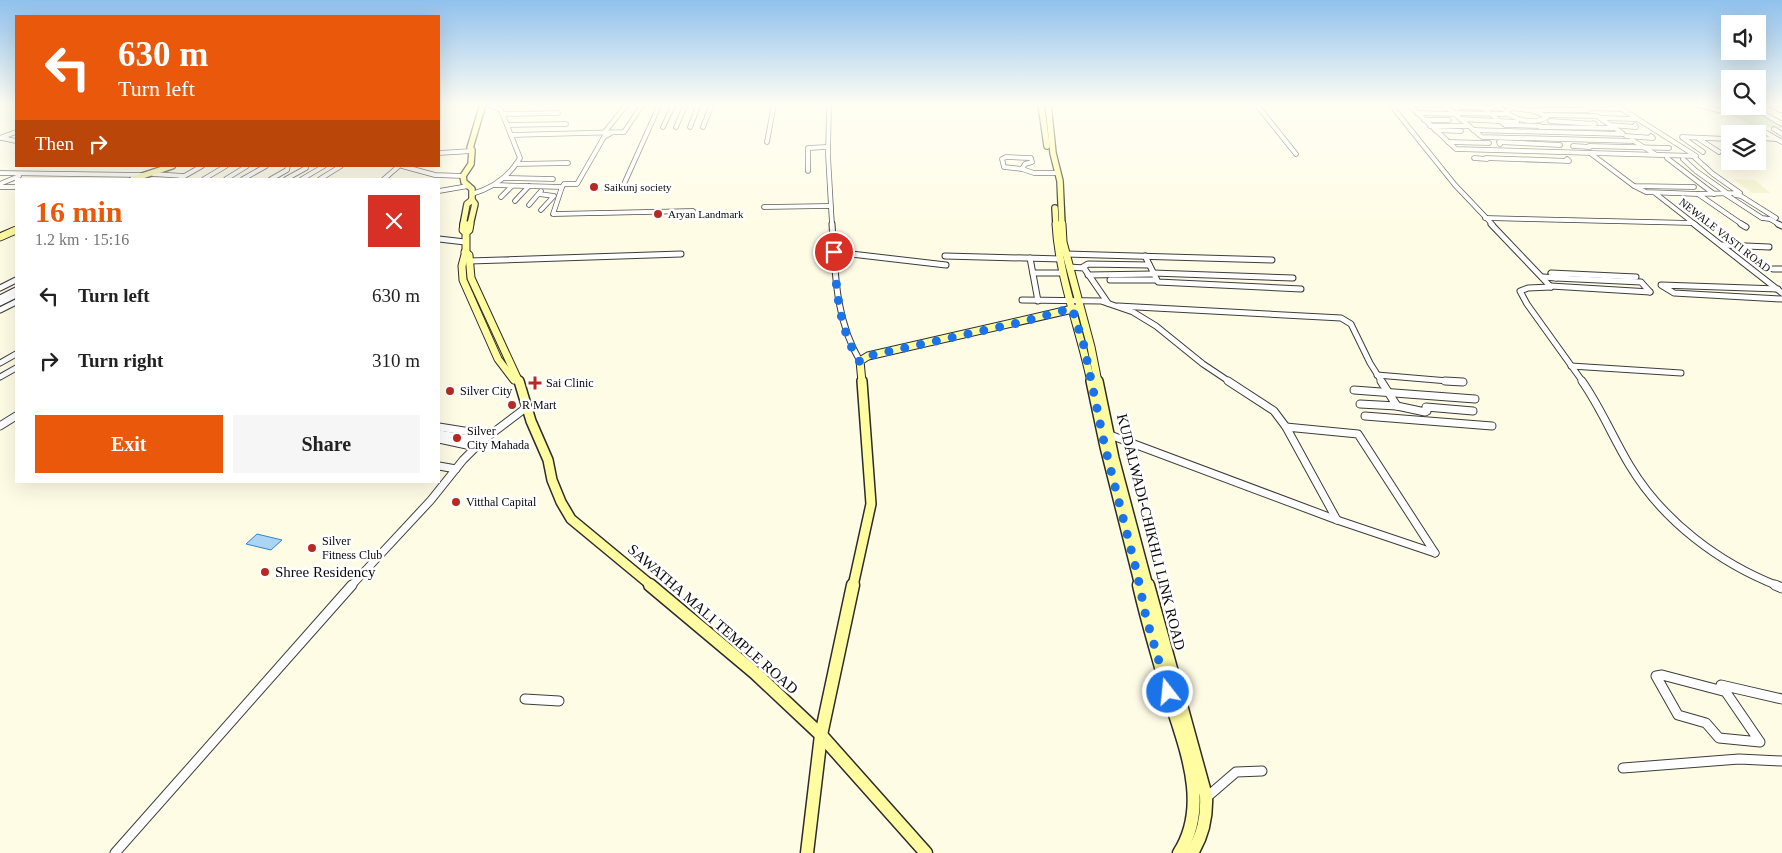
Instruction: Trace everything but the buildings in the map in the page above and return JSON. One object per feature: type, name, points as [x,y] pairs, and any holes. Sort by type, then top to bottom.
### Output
[{"type":"street","points":[[471,144],[471,164],[463,176],[464,182],[472,189],[472,197],[490,189],[504,178],[516,164],[520,158],[515,144]]},
{"type":"street","points":[[440,153],[472,151],[476,148],[477,144]]},
{"type":"street","points":[[495,185],[562,187],[564,184],[577,184],[602,144]]},
{"type":"street","points":[[624,184],[642,144]]},
{"type":"street","points":[[807,853],[821,735],[871,504],[860,362],[850,348],[835,281],[826,144]]},
{"type":"street","points":[[1050,144],[1056,173],[1055,224],[1063,257],[1063,273],[1075,306]]},
{"type":"street","points":[[1288,144],[1296,154]]},
{"type":"street","points":[[1422,144],[1455,185],[1551,286]]},
{"type":"street","points":[[1450,144],[1456,150],[1570,152],[1693,156],[1740,193],[1643,192],[1590,153]]},
{"type":"street","points":[[1471,144],[1478,150]]},
{"type":"street","points":[[1485,144],[1560,145],[1570,152]]},
{"type":"street","points":[[1489,144],[1517,165]]},
{"type":"street","points":[[1505,144],[1514,151]]},
{"type":"street","points":[[1523,144],[1554,166]]},
{"type":"street","points":[[1570,144],[1583,153]]},
{"type":"street","points":[[1607,144],[1623,154]]},
{"type":"street","points":[[1638,144],[1656,155]]},
{"type":"street","points":[[1678,144],[1696,156],[1693,156]]},
{"type":"street","points":[[1692,144],[1703,152]]},
{"type":"street","points":[[1707,144],[1719,152]]},
{"type":"street","points":[[1573,146],[1660,148],[1670,150],[1669,148],[1685,148]]},
{"type":"street","points":[[808,170],[808,148],[826,147]]},
{"type":"street","points":[[1022,169],[1025,164],[1032,162],[1031,158],[1006,157],[1002,159],[1003,166],[1034,173],[1056,173]]},
{"type":"street","points":[[1474,158],[1558,160]]},
{"type":"street","points":[[1667,158],[1680,170],[1714,194]]},
{"type":"street","points":[[1683,159],[1726,194],[1762,218],[1770,219],[1782,226]]},
{"type":"street","points":[[516,164],[568,164]]},
{"type":"street","points":[[144,177],[169,167]]},
{"type":"street","points":[[0,185],[16,176],[55,178],[144,177],[175,167]]},
{"type":"street","points":[[0,173],[144,177],[174,175],[182,177],[200,167]]},
{"type":"street","points":[[206,178],[224,167]]},
{"type":"street","points":[[228,178],[245,167]]},
{"type":"street","points":[[245,178],[264,167]]},
{"type":"street","points":[[273,178],[288,170],[288,167]]},
{"type":"street","points":[[288,178],[307,167]]},
{"type":"street","points":[[305,178],[322,167]]},
{"type":"street","points":[[322,178],[339,167]]},
{"type":"street","points":[[385,178],[400,167]]},
{"type":"street","points":[[405,167],[435,175],[463,176]]},
{"type":"street","points":[[1674,170],[1711,172]]},
{"type":"street","points":[[504,178],[553,179]]},
{"type":"street","points":[[1628,182],[1693,186],[1634,186]]},
{"type":"street","points":[[0,185],[15,187]]},
{"type":"street","points":[[440,191],[468,186]]},
{"type":"street","points":[[501,197],[512,186]]},
{"type":"street","points":[[515,200],[529,186]]},
{"type":"street","points":[[529,205],[546,187]]},
{"type":"street","points":[[562,187],[552,214],[693,211]]},
{"type":"street","name":"NEWALE VASTI ROAD","points":[[1655,193],[1779,289]]},
{"type":"street","points":[[539,194],[554,196],[541,210]]},
{"type":"street","points":[[1698,194],[1746,227]]},
{"type":"street","name":"SAWATHA MALI TEMPLE ROAD","points":[[472,197],[475,204],[469,230],[466,232],[465,252],[462,256],[461,269],[463,280],[498,359],[521,388]]},
{"type":"street","points":[[764,207],[830,206]]},
{"type":"street","points":[[1485,218],[1692,223]]},
{"type":"street","points":[[0,235],[15,229]]},
{"type":"street","points":[[440,240],[465,242]]},
{"type":"street","points":[[1723,246],[1769,247]]},
{"type":"street","name":"SAWATHA MALI TEMPLE ROAD","points":[[465,252],[470,255],[471,278],[508,356],[521,388],[531,421],[548,460],[552,480],[561,502],[571,519],[755,673],[821,735],[926,853]]},
{"type":"street","points":[[834,252],[946,265]]},
{"type":"street","points":[[469,262],[681,254]]},
{"type":"street","points":[[945,256],[1030,258],[1145,256],[1272,260]]},
{"type":"street","points":[[1145,256],[1154,276],[1160,282],[1301,289]]},
{"type":"street","points":[[1063,257],[1069,267],[1075,306]]},
{"type":"street","points":[[1030,258],[1038,301]]},
{"type":"street","points":[[1069,267],[1083,267],[1088,264],[1149,265]]},
{"type":"street","points":[[1083,267],[1108,303]]},
{"type":"street","points":[[1774,269],[1782,269]]},
{"type":"street","points":[[1032,273],[1063,273]]},
{"type":"street","points":[[1538,273],[1636,277]]},
{"type":"street","points":[[1551,273],[1556,278]]},
{"type":"street","points":[[1088,275],[1293,278]]},
{"type":"street","points":[[1110,280],[1154,276]]},
{"type":"street","points":[[1542,277],[1641,282],[1650,292],[1551,286],[1528,288],[1520,291],[1597,402],[1636,476],[1660,505],[1680,525],[1726,561],[1751,575],[1782,588]]},
{"type":"street","points":[[0,288],[15,280]]},
{"type":"street","points":[[1779,289],[1662,285],[1670,292],[1677,294],[1782,299]]},
{"type":"street","points":[[0,298],[15,290]]},
{"type":"street","points":[[0,303],[15,296]]},
{"type":"street","points":[[1022,300],[1075,306]]},
{"type":"street","points":[[0,310],[15,302]]},
{"type":"street","points":[[860,362],[868,356],[981,332],[1075,306],[1108,303],[1118,306],[1156,326],[1203,364],[1274,411],[1286,427],[1337,520]]},
{"type":"street","name":"KUDALWADI-CHIKHLI LINK ROAD","points":[[1075,306],[1110,435],[1151,617],[1191,770],[1195,796],[1189,834],[1179,853]]},
{"type":"street","name":"KUDALWADI-CHIKHLI LINK ROAD","points":[[1075,306],[1105,447],[1137,573],[1206,784],[1206,824],[1198,845],[1192,853]]},
{"type":"street","points":[[1118,306],[1340,318],[1351,324],[1386,392],[1396,406]]},
{"type":"street","points":[[0,363],[15,355]]},
{"type":"street","points":[[1571,366],[1681,373]]},
{"type":"street","points":[[0,377],[15,369]]},
{"type":"street","points":[[1377,375],[1463,382]]},
{"type":"street","points":[[1354,390],[1475,399]]},
{"type":"street","points":[[1360,404],[1396,406],[1425,412],[1427,411],[1426,407],[1473,411]]},
{"type":"street","points":[[115,853],[479,444],[527,407]]},
{"type":"street","points":[[1366,416],[1492,426]]},
{"type":"street","points":[[0,426],[15,417]]},
{"type":"street","points":[[440,427],[490,435]]},
{"type":"street","points":[[1110,435],[1337,520],[1435,553],[1358,434],[1286,427]]},
{"type":"street","points":[[440,434],[479,444]]},
{"type":"street","points":[[440,439],[479,444]]},
{"type":"street","points":[[440,466],[456,469]]},
{"type":"street","points":[[1723,691],[1662,675],[1656,676],[1678,715],[1706,723],[1720,738],[1760,742],[1721,686],[1782,699]]},
{"type":"street","points":[[525,699],[560,701]]},
{"type":"street","points":[[1623,768],[1723,760],[1782,761]]},
{"type":"street","points":[[1207,797],[1236,772],[1262,771]]},
{"type":"green space","points":[[1733,179],[1754,180],[1771,193],[1752,193]]},
{"type":"water","points":[[257,534],[282,540],[271,550],[246,544]]},
{"type":"place","name":"Saikunj society","points":[[594,187]]},
{"type":"place","name":"Aryan Landmark","points":[[658,214]]},
{"type":"place","name":"Sai Clinic","points":[[535,383]]},
{"type":"place","name":"Silver City","points":[[450,391]]},
{"type":"place","name":"R Mart","points":[[512,405]]},
{"type":"place","name":"Silver City Mahada","points":[[457,438]]},
{"type":"place","name":"Vitthal Capital","points":[[456,502]]},
{"type":"place","name":"Silver Fitness Club","points":[[312,548]]},
{"type":"place","name":"Shree Residency","points":[[265,572]]},
{"type":"route","points":[[834,252],[835,281],[847,337],[850,348],[860,362],[868,356],[1035,319],[1072,308],[1084,346],[1105,447],[1137,573],[1146,617],[1168,692]]}]
